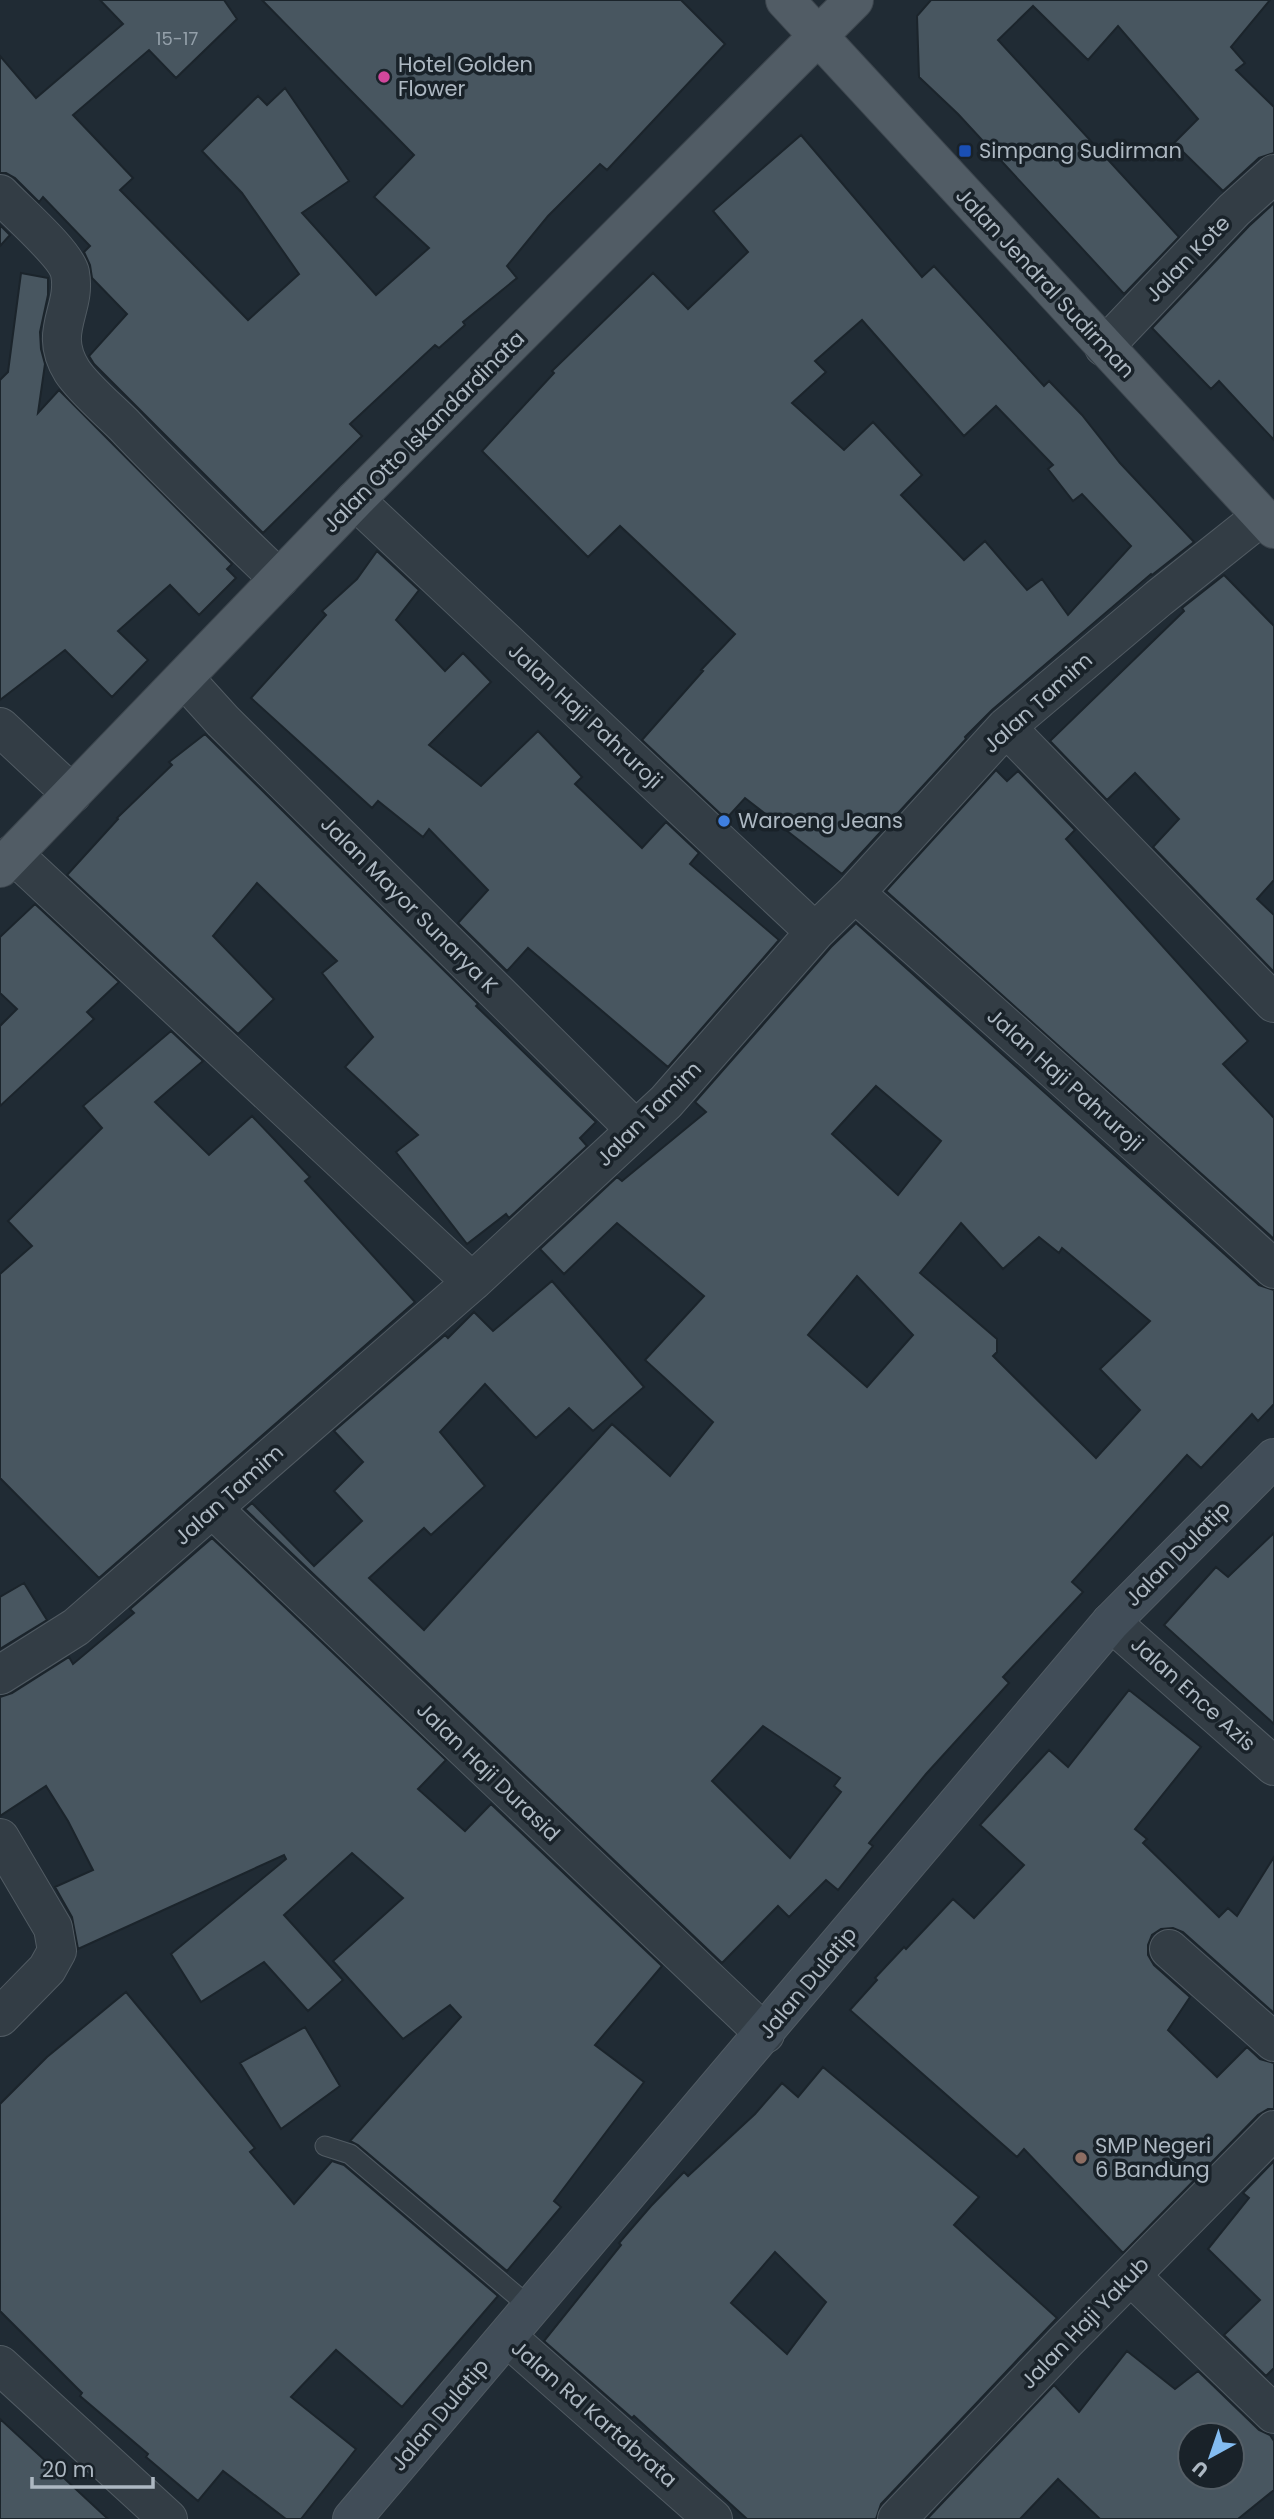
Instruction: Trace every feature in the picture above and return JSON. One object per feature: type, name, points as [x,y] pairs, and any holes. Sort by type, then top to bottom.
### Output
[{"type":"main road","name":"Jalan Jendral Sudirman","points":[[785,0],[1268,523]]},
{"type":"main road","name":"Jalan Otto Iskandardinata","points":[[7,861],[355,500],[854,0]]},
{"type":"street","name":"Jalan Kote","points":[[1104,347],[1234,210],[1274,174]]},
{"type":"street","points":[[0,194],[57,253],[69,271],[70,288],[61,328],[62,347],[73,372],[161,464],[279,579]]},
{"type":"street","name":"Jalan Haji Pahruroji","points":[[355,500],[815,932]]},
{"type":"street","name":"Jalan Tamim","points":[[0,1675],[76,1627],[472,1282],[666,1102],[815,932],[855,893],[1006,727],[1159,597],[1268,523]]},
{"type":"street","name":"Jalan Mayor Sunarya K","points":[[184,678],[243,741],[636,1130]]},
{"type":"street","points":[[0,727],[72,794]]},
{"type":"street","points":[[1006,727],[1274,1003]]},
{"type":"street","points":[[7,861],[472,1282]]},
{"type":"street","name":"Jalan Haji Pahruroji","points":[[855,893],[1013,1031],[1274,1269]]},
{"type":"street","name":"Jalan Dulatip","points":[[352,2519],[1111,1622],[1274,1458]]},
{"type":"street","name":"Jalan Haji Durasid","points":[[213,1509],[765,2034]]},
{"type":"street","name":"Jalan Ence Azis","points":[[1111,1622],[1274,1766]]},
{"type":"street","points":[[0,1838],[53,1928],[57,1951],[47,1969],[0,2017]]},
{"type":"street","points":[[1169,1950],[1274,2042]]},
{"type":"street","name":"Jalan Haji Yakub","points":[[897,2519],[1057,2350],[1274,2130]]},
{"type":"street","points":[[1131,2276],[1274,2414]]},
{"type":"street","name":"Jalan Rd Kartabrata","points":[[507,2337],[713,2519]]},
{"type":"street","points":[[0,2365],[168,2519]]},
{"type":"lane","points":[[325,2146],[350,2154],[531,2308]]},
{"type":"building","points":[[100,0],[224,0],[237,19],[176,78],[149,50],[73,115],[133,178],[120,190],[248,320],[299,274],[242,193],[202,151],[258,96],[267,105],[285,88],[349,181],[302,213],[376,295],[429,248],[374,197],[414,155],[262,0],[681,0],[725,44],[607,170],[600,164],[548,216],[507,266],[517,278],[463,322],[465,325],[439,348],[435,345],[350,424],[362,436],[263,533],[94,364],[89,356],[127,314],[92,278],[84,252],[90,246],[43,197],[39,202],[15,178],[0,173],[0,56],[36,98],[123,24]]},
{"type":"building","points":[[931,0],[1270,0],[1231,47],[1245,63],[1236,70],[1274,107],[1274,153],[1259,158],[1223,191],[1174,143],[1198,119],[1118,26],[1088,60],[1033,6],[998,40],[1179,237],[1124,294],[958,114],[919,77],[917,16]]},
{"type":"building","points":[[801,135],[922,277],[934,266],[1044,386],[1049,381],[1082,415],[1120,463],[1194,542],[1151,574],[992,710],[842,874],[745,798],[726,819],[642,740],[735,634],[620,526],[588,557],[482,451],[554,373],[552,371],[653,273],[688,309],[748,252],[713,211]],"holes":[[[862,320],[964,436],[996,406],[1053,465],[1048,469],[1073,501],[1082,494],[1131,546],[1068,615],[1042,579],[1027,590],[985,541],[964,560],[901,495],[922,475],[873,422],[844,450],[792,403],[826,372],[815,361]]]},
{"type":"building","points":[[1274,203],[1274,440],[1219,381],[1211,389],[1152,328]]},
{"type":"building","points":[[0,225],[10,235],[0,246]]},
{"type":"building","points":[[21,273],[48,278],[48,295],[40,332],[45,364],[38,413],[59,390],[232,564],[227,569],[236,578],[199,615],[170,585],[118,631],[148,660],[112,697],[65,650],[0,700],[0,380],[8,372]]},
{"type":"building","points":[[377,551],[419,590],[396,620],[445,671],[463,653],[491,682],[429,745],[481,786],[538,731],[582,777],[575,784],[642,848],[666,822],[699,853],[690,864],[779,940],[668,1067],[528,948],[507,971],[458,923],[488,890],[429,829],[423,837],[378,801],[372,808],[251,698],[326,615],[322,611],[357,579]]},
{"type":"building","points":[[1224,575],[1274,626],[1274,880],[1257,899],[1274,915],[1274,972],[1153,847],[1179,819],[1135,773],[1107,800],[1050,741],[1184,611],[1182,608]]},
{"type":"building","points":[[205,734],[478,1004],[476,1006],[596,1122],[580,1138],[587,1146],[509,1218],[506,1214],[467,1244],[396,1152],[418,1135],[345,1067],[373,1037],[322,973],[337,961],[257,883],[213,936],[274,999],[238,1034],[67,875],[117,818],[172,765],[169,762]]},
{"type":"building","points":[[996,770],[1007,781],[1018,771],[1075,830],[1066,839],[1248,1041],[1223,1064],[1274,1118],[1274,1239],[886,891]]},
{"type":"building","points":[[35,904],[119,982],[87,1012],[94,1019],[0,1106],[0,1026],[17,1009],[0,993],[0,937]]},
{"type":"building","points":[[856,923],[1259,1285],[1274,1290],[1274,1404],[1258,1421],[1252,1414],[1201,1468],[1187,1455],[1072,1582],[1083,1592],[1003,1677],[1009,1683],[926,1774],[869,1843],[873,1846],[838,1890],[826,1880],[789,1917],[778,1906],[722,1963],[245,1509],[252,1503],[314,1566],[362,1521],[334,1491],[363,1462],[334,1431],[445,1335],[448,1338],[474,1312],[493,1331],[552,1281],[644,1387],[593,1431],[569,1408],[536,1438],[485,1384],[440,1432],[485,1486],[431,1535],[424,1528],[369,1578],[424,1630],[612,1424],[670,1476],[713,1422],[645,1360],[704,1296],[617,1223],[564,1274],[540,1249],[617,1177],[622,1181],[706,1112],[695,1102],[831,947]],"holes":[[[876,1086],[941,1141],[898,1195],[832,1134]],[[961,1223],[1003,1269],[1039,1237],[1059,1253],[1062,1248],[1150,1321],[1100,1369],[1140,1410],[1096,1458],[993,1356],[997,1352],[997,1339],[920,1273]],[[857,1276],[913,1335],[867,1387],[808,1335]],[[763,1726],[840,1778],[834,1786],[841,1792],[790,1858],[712,1781]]]},
{"type":"building","points":[[171,1031],[203,1061],[155,1102],[209,1155],[252,1116],[310,1177],[305,1181],[415,1302],[99,1578],[0,1478],[0,1274],[32,1246],[8,1221],[102,1128],[83,1106]]},
{"type":"building","points":[[1274,1533],[1274,1724],[1164,1625],[1216,1567],[1228,1577]]},
{"type":"building","points":[[212,1538],[446,1760],[418,1789],[465,1831],[491,1804],[662,1966],[595,2045],[644,2082],[554,2201],[561,2207],[507,2271],[350,2141],[461,2017],[450,2005],[403,2039],[333,1961],[403,1898],[352,1853],[284,1915],[343,1980],[308,2011],[264,1962],[201,2002],[171,1954],[286,1859],[284,1855],[78,1949],[72,1917],[55,1887],[93,1870],[68,1821],[46,1786],[0,1816],[0,1697],[12,1693],[69,1657],[73,1664],[134,1613],[130,1609]]},
{"type":"building","points":[[24,1583],[47,1620],[0,1649],[0,1597]]},
{"type":"building","points":[[1129,1690],[1201,1747],[1135,1829],[1147,1839],[1143,1843],[1219,1917],[1228,1908],[1237,1916],[1274,1857],[1274,2013],[1183,1932],[1173,1928],[1161,1929],[1152,1935],[1148,1955],[1154,1965],[1190,1997],[1168,2030],[1217,2077],[1247,2047],[1260,2059],[1274,2063],[1274,2109],[1268,2109],[1258,2115],[1123,2253],[1024,2149],[1017,2157],[850,2010],[877,1980],[875,1978],[953,1899],[974,1918],[1024,1865],[980,1825],[1049,1750],[1068,1767]]},
{"type":"building","points":[[126,1992],[255,2148],[250,2152],[294,2204],[332,2161],[344,2165],[498,2296],[402,2407],[336,2350],[291,2397],[356,2449],[301,2519],[286,2519],[223,2471],[198,2501],[80,2396],[82,2393],[0,2311],[0,2104],[47,2057]]},
{"type":"building","points":[[305,2027],[340,2086],[281,2129],[240,2063]]},
{"type":"building","points":[[823,2067],[979,2197],[954,2225],[1057,2318],[881,2504],[876,2519],[747,2519],[634,2416],[632,2418],[544,2341],[621,2245],[619,2243],[684,2172],[688,2176],[755,2114],[782,2083],[798,2097]],"holes":[[[775,2252],[826,2302],[787,2354],[731,2303]]]},
{"type":"building","points":[[1274,2161],[1274,2368],[1266,2376],[1224,2335],[1260,2300],[1208,2249],[1249,2198],[1243,2193]]},
{"type":"building","points":[[1127,2351],[1175,2389],[1198,2371],[1274,2441],[1274,2490],[1238,2519],[1100,2519],[1058,2479],[1020,2519],[927,2519],[1054,2385],[1079,2412]]},
{"type":"building","points":[[0,2419],[38,2454],[108,2519],[0,2519]]},
{"type":"place","name":"Hotel Golden Flower","points":[[384,77]]},
{"type":"place","name":"Simpang Sudirman","points":[[965,151]]},
{"type":"place","name":"Waroeng Jeans","points":[[724,821]]},
{"type":"place","name":"SMP Negeri 6 Bandung","points":[[1081,2158]]}]
